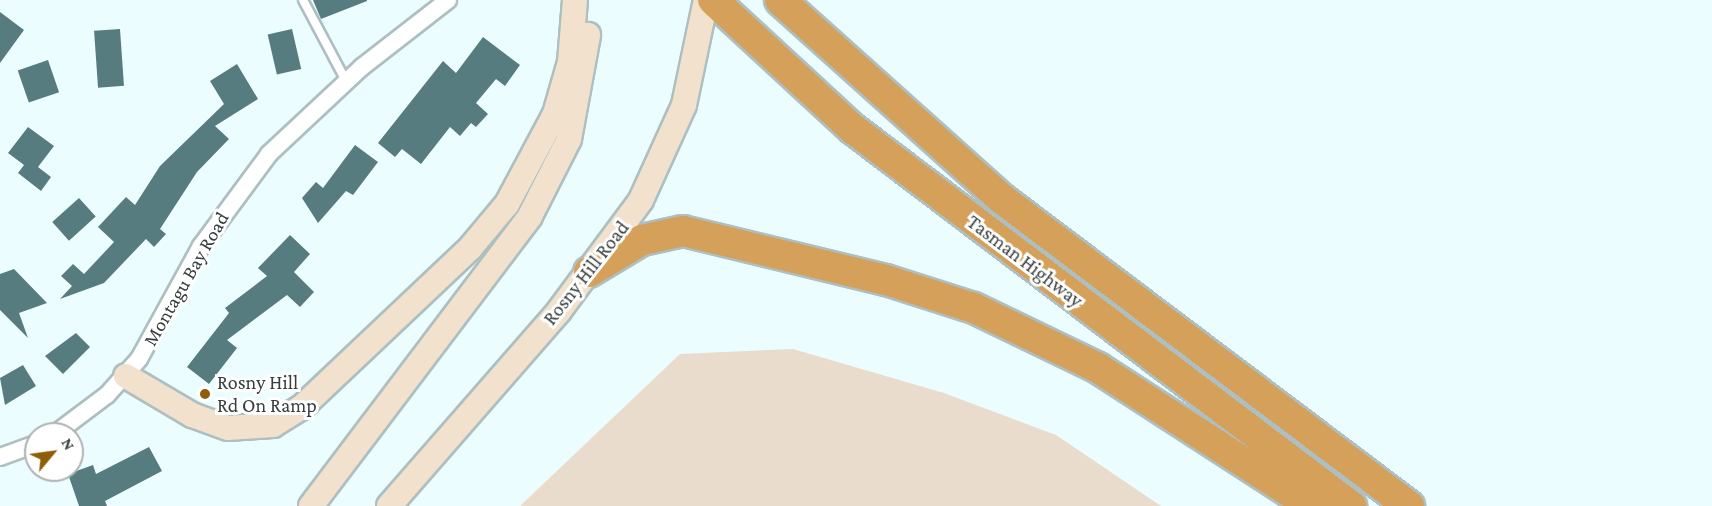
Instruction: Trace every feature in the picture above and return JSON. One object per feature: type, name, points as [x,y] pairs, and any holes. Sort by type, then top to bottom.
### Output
[{"type":"highway","name":"Tasman Highway","points":[[713,0],[771,59],[872,144],[1351,506]]},
{"type":"highway","name":"Tasman Highway","points":[[780,0],[1002,199],[1409,506]]},
{"type":"highway","points":[[589,272],[642,240],[683,231],[886,280],[974,308],[1098,368],[1311,506]]},
{"type":"main road","points":[[126,376],[192,415],[228,428],[273,424],[302,406],[471,247],[507,204],[555,114],[570,62],[575,0]]},
{"type":"main road","points":[[311,506],[504,257],[553,176],[578,108],[587,0]]},
{"type":"main road","name":"Rosny Hill Road","points":[[390,506],[589,272],[656,174],[699,51],[706,0]]},
{"type":"street","name":"Montagu Bay Road","points":[[70,422],[126,376],[238,192],[292,130],[346,81],[448,0]]},
{"type":"street","points":[[0,458],[24,449]]},
{"type":"lane","points":[[303,0],[346,81]]},
{"type":"shaded area","points":[[793,349],[944,393],[1056,435],[1161,506],[520,506],[680,354]]},
{"type":"building","points":[[313,0],[367,0],[367,1],[321,19]]},
{"type":"building","points":[[0,12],[24,30],[0,63]]},
{"type":"building","points":[[120,29],[124,86],[98,88],[94,31]]},
{"type":"building","points":[[292,29],[301,69],[277,75],[268,35]]},
{"type":"building","points":[[483,37],[520,65],[505,86],[496,79],[476,103],[488,114],[476,127],[471,123],[460,136],[450,127],[421,164],[402,149],[395,157],[378,143],[443,61],[456,73]]},
{"type":"building","points":[[48,60],[59,92],[29,103],[18,70]]},
{"type":"building","points":[[237,64],[258,99],[215,126],[229,139],[197,172],[160,229],[166,234],[154,247],[146,239],[104,283],[60,299],[72,286],[61,276],[73,264],[84,274],[114,242],[98,227],[126,197],[135,205],[160,166],[224,104],[210,81]]},
{"type":"building","points":[[28,127],[54,146],[38,167],[51,177],[41,191],[18,173],[24,165],[8,153]]},
{"type":"building","points":[[355,145],[378,162],[353,195],[346,191],[318,223],[302,198],[316,182],[323,188]]},
{"type":"building","points":[[79,198],[96,217],[69,241],[52,222]]},
{"type":"building","points":[[290,235],[310,254],[294,272],[314,292],[300,307],[287,295],[227,340],[237,348],[209,384],[187,367],[229,313],[225,308],[267,276],[258,268]]},
{"type":"building","points":[[14,269],[47,303],[19,313],[28,338],[0,310],[0,274]]},
{"type":"building","points":[[76,333],[90,347],[63,374],[45,356]]},
{"type":"building","points":[[23,365],[36,386],[5,405],[0,378]]},
{"type":"building","points":[[149,447],[162,471],[105,501],[107,506],[79,506],[71,482],[84,482],[84,468],[93,465],[96,474]]},
{"type":"place","name":"Rosny Hill Rd On Ramp","points":[[205,394]]}]
